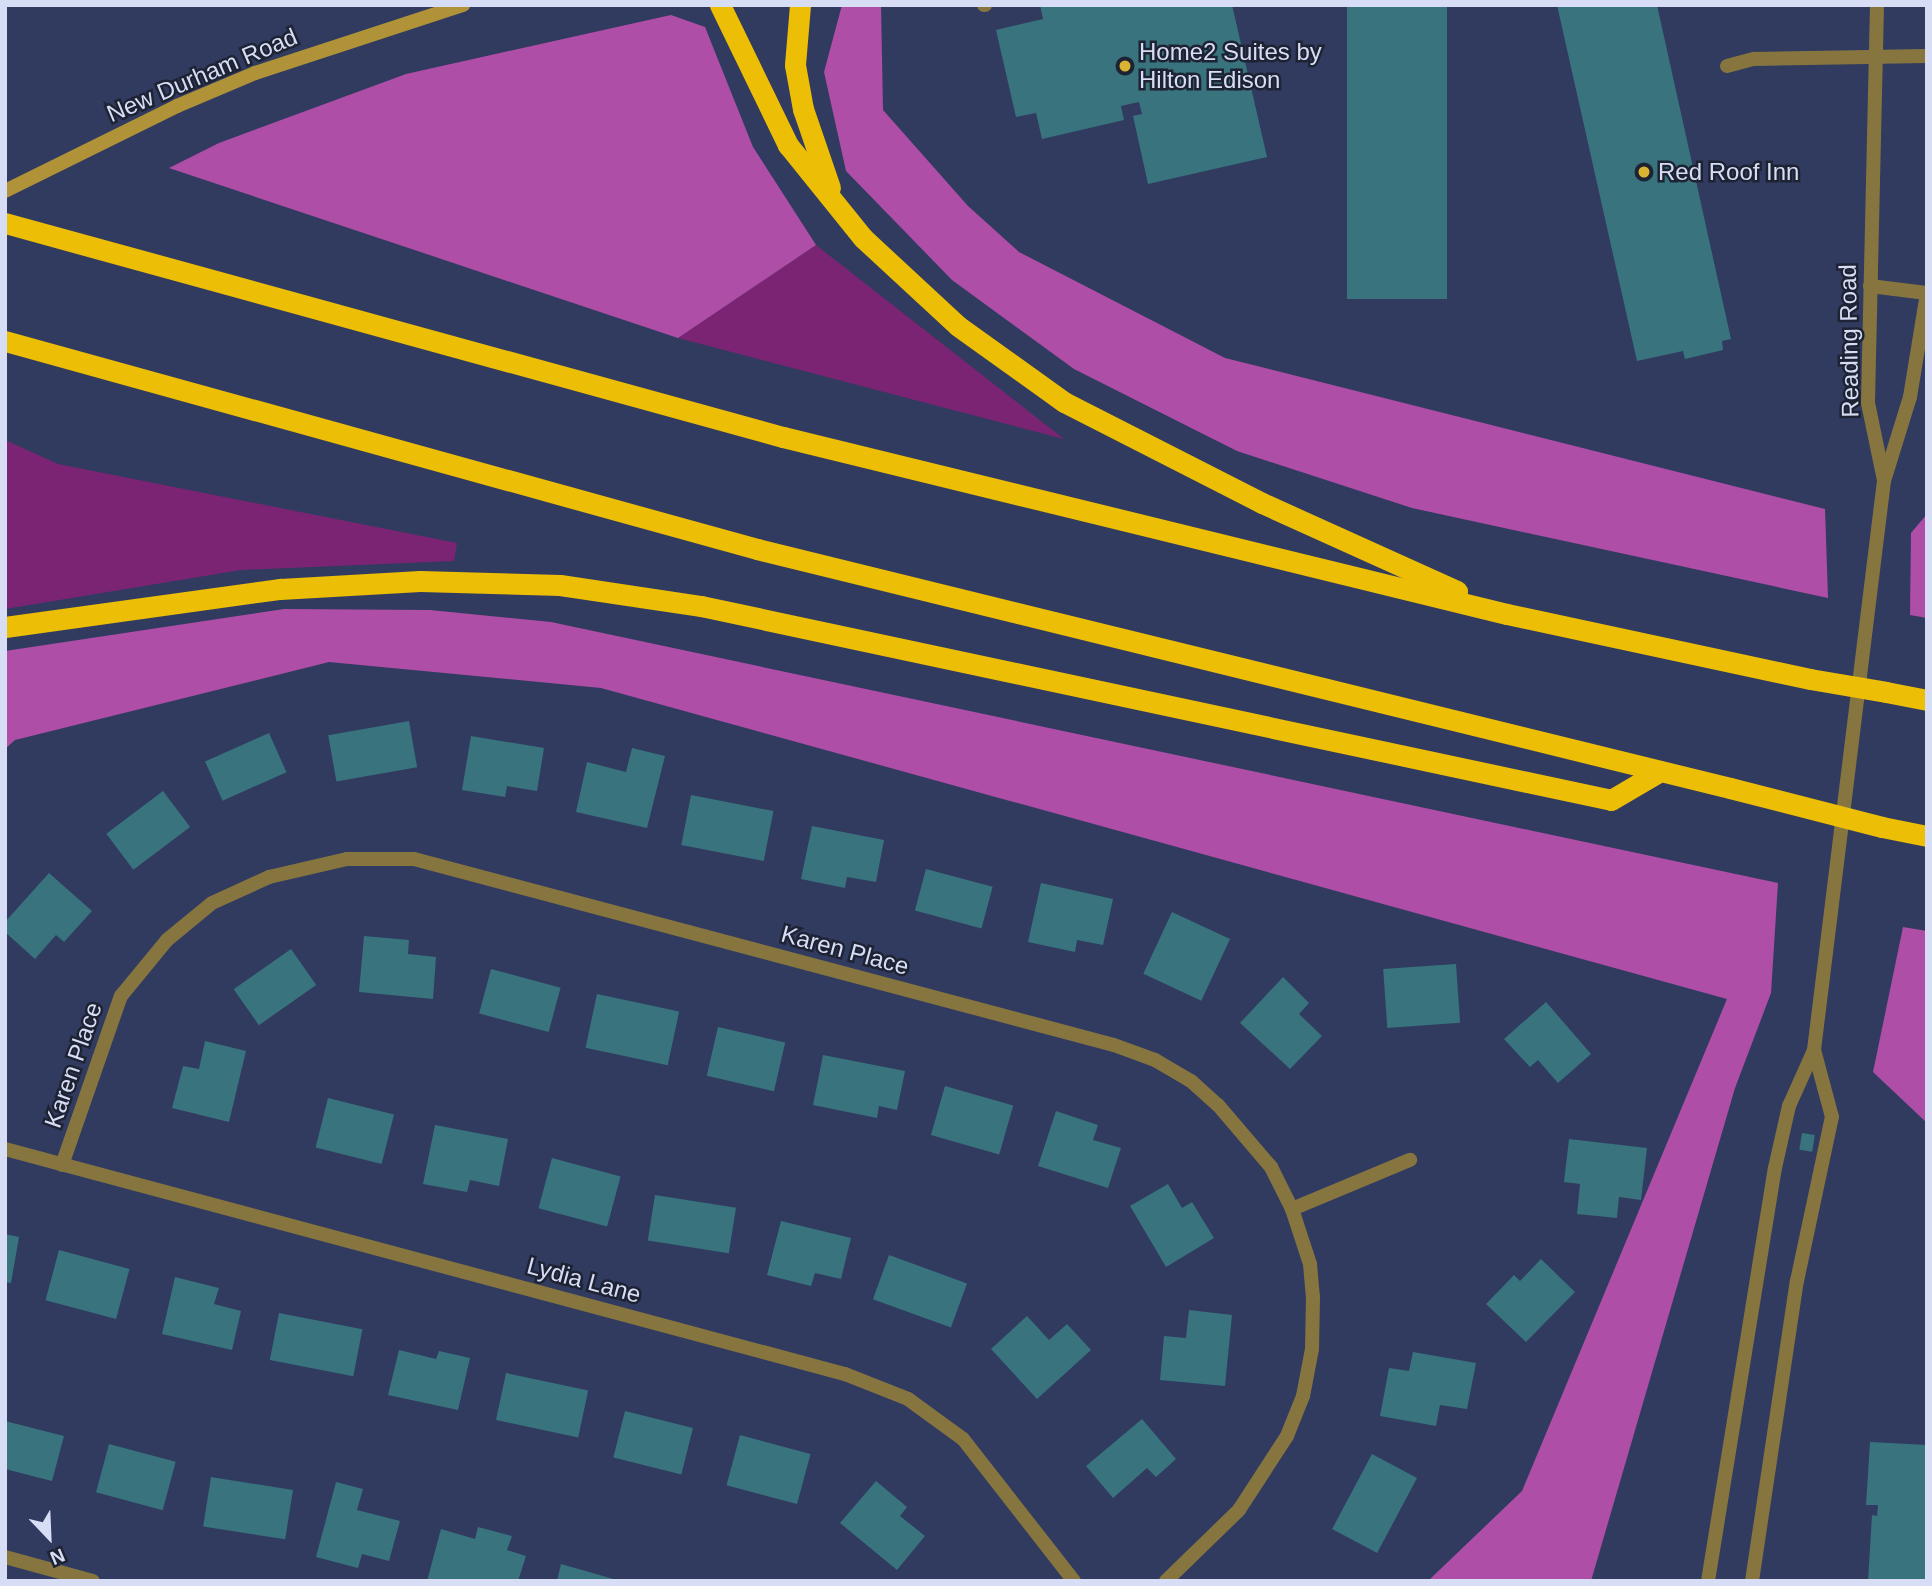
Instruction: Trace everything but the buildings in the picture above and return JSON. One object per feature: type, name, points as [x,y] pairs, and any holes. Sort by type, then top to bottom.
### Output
[{"type":"highway","points":[[720,5],[788,145],[835,204],[899,274],[958,327],[1064,402],[1262,503],[1507,614]]},
{"type":"highway","points":[[800,5],[794,37],[797,76],[803,109],[835,204]]},
{"type":"highway","points":[[5,223],[783,437],[1507,614],[1927,700]]},
{"type":"highway","points":[[5,341],[757,550],[1657,773],[1927,836]]},
{"type":"highway","points":[[5,627],[280,589],[420,581],[560,585],[701,606],[1611,800],[1657,773]]},
{"type":"main road","name":"New Durham Road","points":[[5,191],[100,144],[255,74],[463,5]]},
{"type":"street","name":"Reading Road","points":[[1877,5],[1878,56],[1868,403],[1884,481]]},
{"type":"street","points":[[1727,66],[1754,59],[1927,56]]},
{"type":"street","points":[[1709,1581],[1774,1168],[1789,1106],[1815,1051],[1884,481],[1909,397],[1927,293],[1870,286]]},
{"type":"street","name":"Karen Place","points":[[62,1165],[121,996],[167,940],[212,903],[269,877],[347,859],[414,859],[1101,1042],[1154,1060],[1191,1081],[1242,1129],[1271,1167],[1292,1209],[1310,1264],[1313,1297],[1312,1349],[1303,1396],[1266,1474],[1240,1510],[1209,1545],[1166,1581]]},
{"type":"street","points":[[1752,1581],[1797,1281],[1832,1117],[1815,1051]]},
{"type":"street","name":"Lydia Lane","points":[[5,1149],[845,1374],[908,1399],[963,1438],[1074,1581]]},
{"type":"street","points":[[1292,1209],[1410,1160]]},
{"type":"street","points":[[5,1557],[93,1581]]},
{"type":"shaded area","points":[[842,5],[881,5],[883,110],[968,206],[1019,252],[1225,358],[1825,509],[1828,598],[1412,508],[1237,451],[1074,369],[952,280],[846,171],[824,72]]},
{"type":"shaded area","points":[[671,15],[705,27],[753,147],[816,245],[678,338],[169,168],[219,143],[406,74]]},
{"type":"shaded area","points":[[816,245],[1064,439],[678,338]]},
{"type":"shaded area","points":[[5,440],[58,464],[457,543],[454,561],[241,570],[5,609]]},
{"type":"shaded area","points":[[1927,514],[1927,618],[1910,615],[1911,533]]},
{"type":"shaded area","points":[[284,609],[430,610],[551,622],[1778,883],[1771,993],[1735,1088],[1591,1581],[1428,1581],[1522,1491],[1727,999],[601,688],[329,662],[15,740],[5,749],[5,651]]},
{"type":"shaded area","points":[[1903,927],[1927,931],[1927,1123],[1873,1072]]},
{"type":"place","name":"Home2 Suites by Hilton Edison","points":[[1125,66]]},
{"type":"place","name":"Red Roof Inn","points":[[1644,172]]}]
